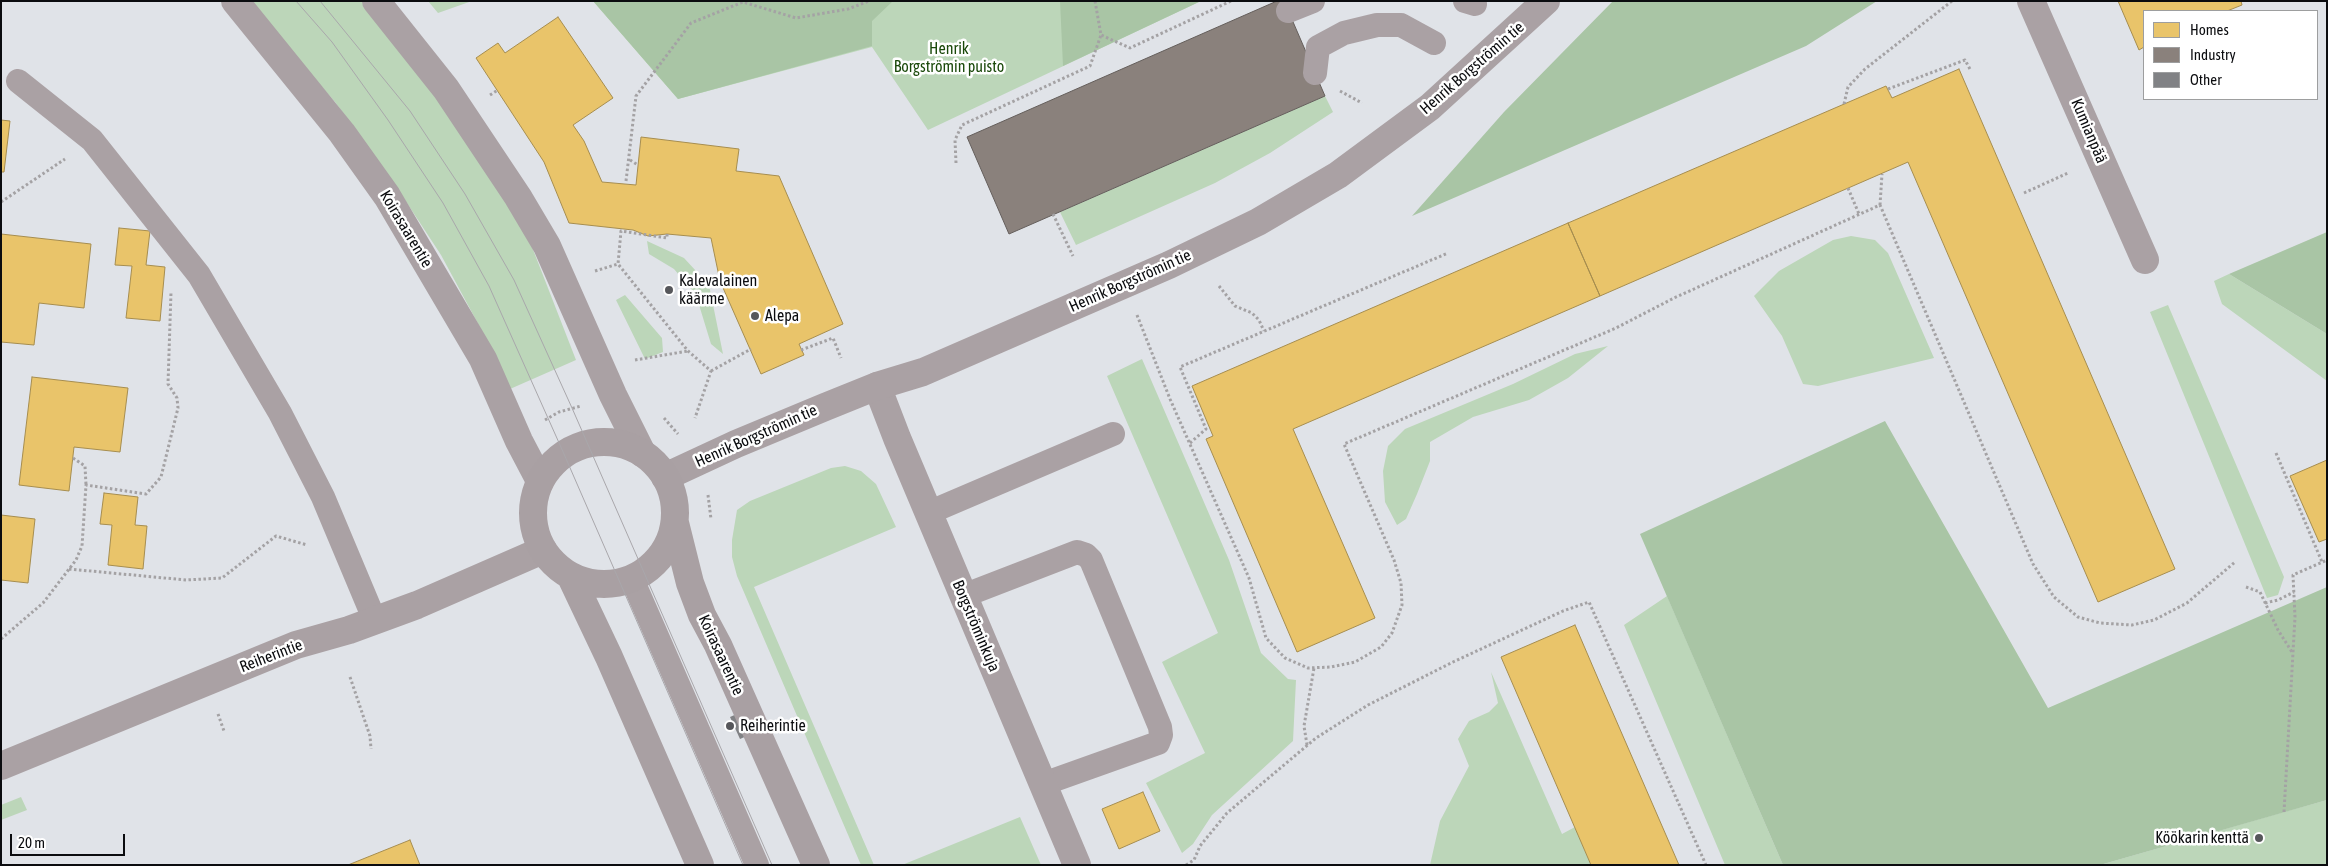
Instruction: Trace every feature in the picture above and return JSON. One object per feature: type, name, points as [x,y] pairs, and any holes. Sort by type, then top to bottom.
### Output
[{"type":"main road","points":[[616,443],[642,453],[655,463],[665,477],[673,499],[675,523],[670,542],[659,559],[644,572],[632,579],[608,585],[583,581],[570,576],[555,565],[543,550],[538,539],[533,516],[536,492],[540,481],[560,458],[576,448],[588,444],[616,443]]},
{"type":"main road","name":"Koirasaarentie","points":[[675,523],[690,583],[702,616],[718,645],[816,865]]},
{"type":"main road","points":[[570,576],[612,663],[700,865]]},
{"type":"street","name":"Koirasaarentie","points":[[235,1],[342,133],[387,196],[483,359],[519,441],[540,481]]},
{"type":"street","points":[[376,1],[446,89],[518,197],[547,246],[642,453]]},
{"type":"street","name":"Henrik Borgströmin tie","points":[[665,477],[736,444],[877,386],[923,372],[1122,285],[1258,222],[1338,175],[1430,106],[1546,1]]},
{"type":"street","name":"Kumianpää","points":[[2031,1],[2145,260]]},
{"type":"street","name":"Borgströminkuja","points":[[877,386],[928,513],[1077,865]]},
{"type":"street","name":"Reiherintie","points":[[1,766],[296,645],[375,621],[417,605],[543,550]]},
{"type":"lane","points":[[1288,12],[1313,1]]},
{"type":"lane","points":[[1315,73],[1318,47],[1344,33],[1377,25],[1401,24],[1434,43]]},
{"type":"lane","points":[[18,82],[92,140],[199,275],[280,413],[323,497],[375,621]]},
{"type":"lane","points":[[928,513],[1113,434]]},
{"type":"lane","points":[[964,596],[1077,552],[1086,555],[1091,560],[1160,727],[1161,735],[1158,743],[1043,784]]},
{"type":"lane","points":[[632,579],[757,865]]},
{"type":"path","points":[[626,181],[630,160],[636,96],[691,23],[743,2],[796,18],[848,9],[869,1]]},
{"type":"path","points":[[956,163],[955,140],[962,126],[1090,66],[1101,35],[1094,1]]},
{"type":"path","points":[[1101,35],[1130,48],[1231,1]]},
{"type":"path","points":[[1844,104],[1848,87],[1865,69],[1952,1]]},
{"type":"path","points":[[1888,89],[1966,60],[1971,71]]},
{"type":"path","points":[[1,202],[92,140]]},
{"type":"path","points":[[630,160],[638,166]]},
{"type":"path","points":[[2024,193],[2068,173]]},
{"type":"path","points":[[1882,174],[1880,205],[2033,564],[2054,597],[2078,618],[2100,623],[2132,625],[2154,620],[2187,603],[2235,562]]},
{"type":"path","points":[[1848,188],[1859,214]]},
{"type":"path","points":[[1122,285],[1249,578],[1266,638],[1285,658],[1308,668],[1331,667],[1355,662],[1381,647],[1392,633],[1402,605],[1401,583],[1394,560],[1344,444],[1616,328],[1674,298],[1880,205]]},
{"type":"path","points":[[1054,214],[1074,256]]},
{"type":"path","points":[[667,234],[667,238],[621,231],[618,264],[688,351],[710,371]]},
{"type":"path","points":[[86,485],[146,494],[161,477],[178,408],[177,398],[168,384],[168,319],[174,243]]},
{"type":"path","points":[[1190,443],[1206,428],[1180,367],[1448,253]]},
{"type":"path","points":[[592,272],[618,264]]},
{"type":"path","points":[[1219,286],[1235,306],[1252,313],[1259,320],[1264,331]]},
{"type":"path","points":[[801,350],[833,338],[841,358]]},
{"type":"path","points":[[804,341],[806,347]]},
{"type":"path","points":[[696,418],[710,371],[751,349]]},
{"type":"path","points":[[629,361],[688,351]]},
{"type":"path","points":[[519,441],[548,417],[559,412],[596,403],[618,404]]},
{"type":"path","points":[[2276,453],[2322,562]]},
{"type":"path","points":[[1,639],[43,603],[76,560],[82,546],[86,485],[85,466],[73,458]]},
{"type":"path","points":[[69,569],[186,580],[222,578],[276,536],[316,548],[342,544]]},
{"type":"path","points":[[2284,812],[2295,617],[2293,575],[2327,560]]},
{"type":"path","points":[[2246,587],[2260,592],[2278,630],[2292,652]]},
{"type":"path","points":[[2265,603],[2278,600],[2294,592]]},
{"type":"path","points":[[1186,865],[1194,860],[1200,846],[1227,813],[1307,745],[1376,700],[1563,611],[1589,602],[1706,865]]},
{"type":"path","points":[[1307,745],[1304,726],[1314,668]]},
{"type":"path","points":[[350,677],[370,736],[371,749]]},
{"type":"path","points":[[1194,860],[1199,865]]},
{"type":"green space","points":[[247,1],[363,1],[423,76],[484,164],[532,247],[576,360],[510,389],[482,331],[441,255],[388,174],[335,102]]},
{"type":"green space","points":[[428,1],[472,1],[438,13]]},
{"type":"green space","name":"Henrik Borgströmin puisto","points":[[593,1],[1201,1],[928,130],[872,47],[678,99]]},
{"type":"green space","points":[[593,1],[893,1],[872,21],[872,46],[678,99]]},
{"type":"green space","points":[[1060,1],[1201,1],[1063,66]]},
{"type":"green space","points":[[1613,1],[1877,1],[1806,46],[1412,216],[1504,112]]},
{"type":"green space","points":[[1325,96],[1333,112],[1270,153],[1215,183],[1076,245],[1060,212]]},
{"type":"green space","points":[[2327,232],[2327,334],[2229,274]]},
{"type":"green space","points":[[1851,236],[1875,240],[1888,253],[1934,358],[1818,386],[1803,384],[1782,336],[1754,296],[1779,271],[1833,240]]},
{"type":"green space","points":[[647,241],[684,258],[709,285],[723,354],[711,344],[696,295],[674,269],[649,254]]},
{"type":"green space","points":[[2229,274],[2327,334],[2327,381],[2222,304],[2214,281]]},
{"type":"green space","points":[[625,295],[662,338],[663,352],[645,359],[616,300]]},
{"type":"green space","points":[[2168,305],[2284,577],[2278,595],[2267,598],[2150,312]]},
{"type":"green space","points":[[1608,346],[1568,378],[1529,400],[1473,417],[1430,442],[1430,461],[1417,494],[1406,519],[1397,525],[1385,502],[1383,471],[1388,446],[1405,429],[1513,384],[1575,354]]},
{"type":"green space","points":[[1142,359],[1229,560],[1261,653],[1288,679],[1296,680],[1293,741],[1212,815],[1193,844],[1182,853],[1146,783],[1205,753],[1162,662],[1218,633],[1107,376]]},
{"type":"green space","points":[[1885,421],[2048,708],[2327,587],[2327,800],[2100,865],[1783,865],[1640,534]]},
{"type":"green space","points":[[845,466],[861,471],[876,484],[896,527],[754,587],[874,865],[861,865],[737,576],[732,557],[732,540],[737,510],[750,501],[831,468]]},
{"type":"green space","points":[[1667,596],[1783,865],[1725,865],[1624,625]]},
{"type":"green space","points":[[1491,672],[1562,834],[1575,827],[1591,865],[1430,865],[1440,821],[1469,766],[1458,739],[1469,721],[1489,712],[1498,703]]},
{"type":"green space","points":[[21,797],[27,810],[1,820],[1,805]]},
{"type":"green space","name":"Köökarin kenttä","points":[[2327,800],[2327,865],[2100,865],[2284,812]]},
{"type":"green space","points":[[1020,817],[1041,865],[902,865]]},
{"type":"building: Homes","points":[[2118,1],[2241,1],[2242,5],[2230,10],[2143,10],[2143,48],[2139,50]]},
{"type":"building: Homes","points":[[558,17],[613,98],[573,125],[584,141],[602,182],[636,185],[641,137],[739,149],[736,171],[779,176],[843,324],[799,344],[804,355],[761,374],[720,281],[711,238],[667,234],[648,236],[633,230],[569,223],[544,162],[476,58],[498,43],[505,53]]},
{"type":"building: Homes","points":[[1959,69],[2175,569],[2098,602],[1908,162],[1600,296],[1568,223],[1886,86],[1892,98]]},
{"type":"building: Homes","points":[[1,120],[10,121],[4,172],[1,172]]},
{"type":"building: Homes","points":[[1568,223],[1600,296],[1293,429],[1375,618],[1297,652],[1206,439],[1213,436],[1192,386]]},
{"type":"building: Homes","points":[[119,228],[150,231],[146,265],[165,267],[160,321],[126,318],[132,266],[115,265]]},
{"type":"building: Homes","points":[[1,234],[91,244],[84,308],[39,303],[34,345],[1,342]]},
{"type":"building: Homes","points":[[32,377],[128,388],[120,452],[74,447],[69,491],[19,485]]},
{"type":"building: Homes","points":[[2327,460],[2327,539],[2319,542],[2290,476]]},
{"type":"building: Homes","points":[[104,493],[138,497],[135,525],[147,526],[143,569],[108,565],[112,525],[100,524]]},
{"type":"building: Homes","points":[[1,515],[35,519],[28,583],[1,580]]},
{"type":"building: Homes","points":[[1575,625],[1679,865],[1591,865],[1501,657]]},
{"type":"building: Homes","points":[[1143,792],[1160,831],[1119,849],[1102,809]]},
{"type":"building: Homes","points":[[410,840],[420,865],[348,865]]},
{"type":"building: Industry","points":[[1277,1],[1284,1],[1325,96],[1009,234],[967,137]]},
{"type":"building: Other","points":[[739,713],[749,735],[740,739],[730,717]]},
{"type":"tram line","points":[[296,1],[332,42],[388,120],[443,203],[489,286],[743,865]]},
{"type":"tram line","points":[[320,1],[410,111],[465,194],[514,280],[772,865]]},
{"type":"place","name":"Kalevalainen käärme","points":[[669,290]]},
{"type":"place","name":"Alepa","points":[[755,316]]},
{"type":"place","name":"Reiherintie","points":[[730,726]]},
{"type":"place","name":"Köökarin kenttä","points":[[2259,838]]}]
